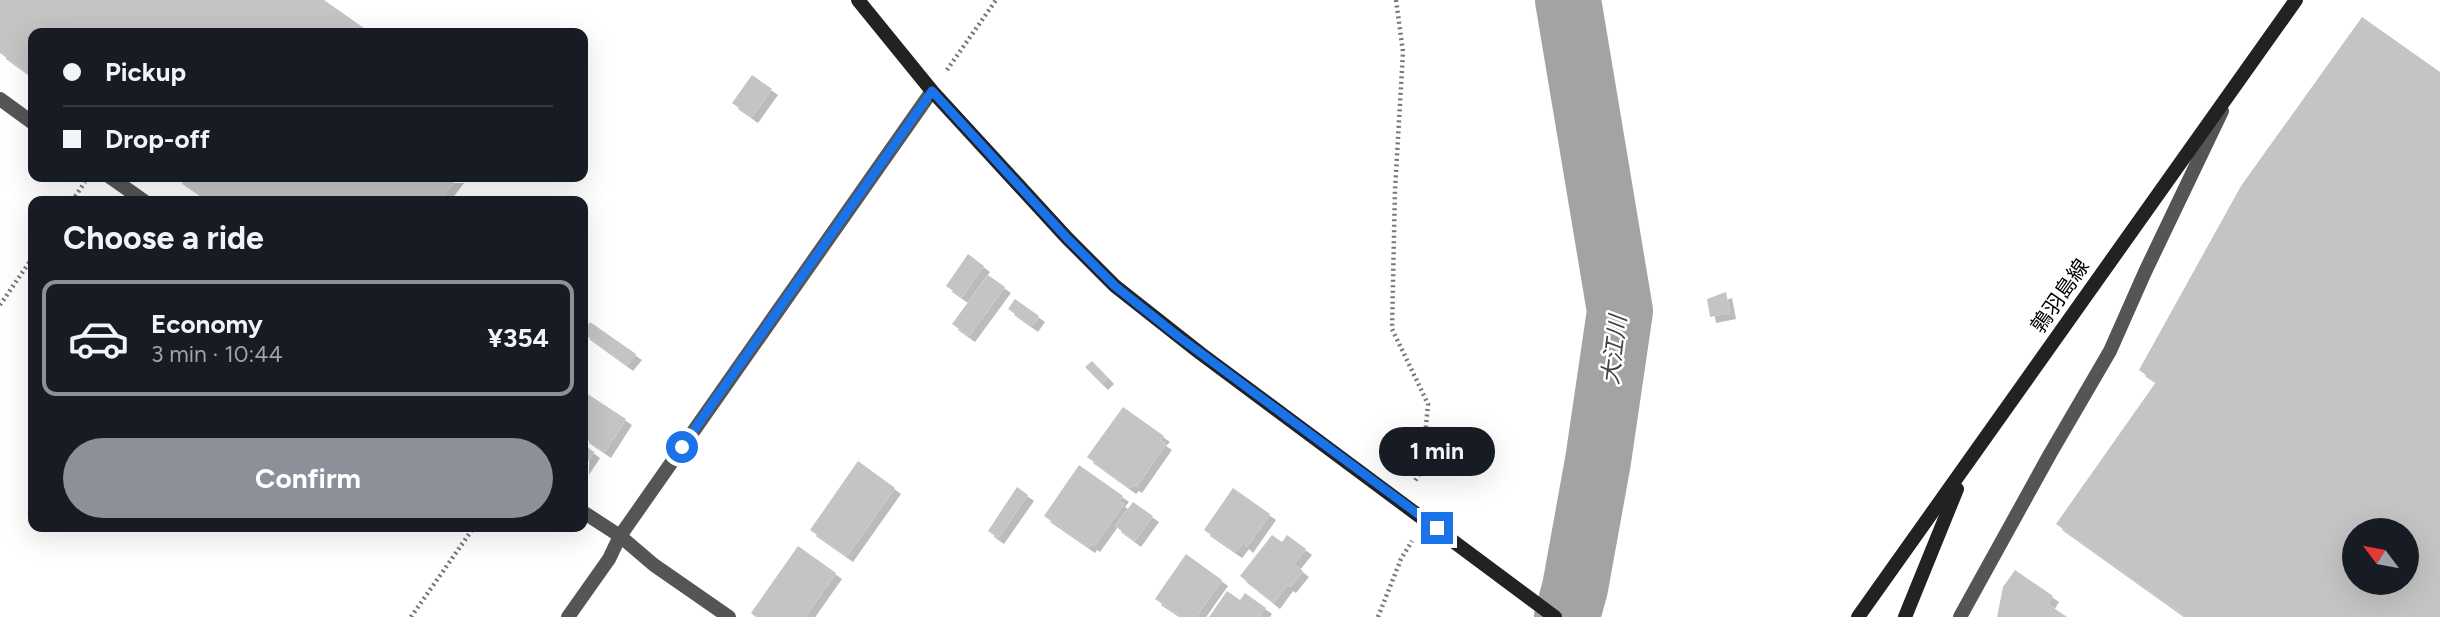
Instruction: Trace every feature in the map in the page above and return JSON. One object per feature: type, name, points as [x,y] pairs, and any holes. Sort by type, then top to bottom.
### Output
[{"type":"street","points":[[858,0],[932,91],[1067,238],[1115,286],[1179,337],[1555,617]]},
{"type":"street","name":"鶉羽島線","points":[[1858,617],[2296,0]]},
{"type":"street","points":[[1961,617],[2110,351],[2233,88]]},
{"type":"street","points":[[568,617],[609,559],[620,536],[932,91]]},
{"type":"street","points":[[0,99],[28,119]]},
{"type":"street","points":[[117,182],[137,196]]},
{"type":"street","points":[[1905,617],[1969,462]]},
{"type":"street","points":[[588,515],[729,617]]},
{"type":"path","points":[[932,91],[996,0]]},
{"type":"path","points":[[1396,0],[1403,52],[1395,190],[1392,329],[1428,404],[1422,470],[1401,502]]},
{"type":"path","points":[[0,305],[28,264]]},
{"type":"path","points":[[1378,617],[1401,559],[1431,524]]},
{"type":"path","points":[[411,617],[470,532]]},
{"type":"building","points":[[0,0],[324,0],[364,28],[28,28],[28,73],[0,53]]},
{"type":"building","points":[[2362,17],[2440,72],[2440,617],[2186,617],[2056,524],[2156,382],[2139,370],[2241,186]]},
{"type":"building","points":[[752,75],[772,89],[752,117],[732,103]]},
{"type":"building","points":[[182,182],[454,182],[444,196],[203,196]]},
{"type":"building","points":[[968,254],[984,266],[962,297],[946,286]]},
{"type":"building","points":[[988,275],[1005,287],[969,336],[952,324]]},
{"type":"building","points":[[1726,292],[1730,313],[1710,317],[1707,299]]},
{"type":"building","points":[[1015,299],[1039,316],[1032,326],[1008,309]]},
{"type":"building","points":[[590,322],[636,354],[627,365],[588,337]]},
{"type":"building","points":[[1092,361],[1108,378],[1102,384],[1085,367]]},
{"type":"building","points":[[588,394],[626,419],[605,452],[588,440]]},
{"type":"building","points":[[1123,407],[1164,436],[1160,440],[1166,444],[1136,487],[1133,485],[1130,488],[1087,457]]},
{"type":"building","points":[[588,448],[594,452],[588,461]]},
{"type":"building","points":[[858,461],[895,488],[847,556],[810,530]]},
{"type":"building","points":[[1079,465],[1123,496],[1119,501],[1124,504],[1094,546],[1091,544],[1089,547],[1044,516]]},
{"type":"building","points":[[1017,487],[1028,495],[998,538],[988,531]]},
{"type":"building","points":[[1233,488],[1270,514],[1247,547],[1243,543],[1236,552],[1204,530]]},
{"type":"building","points":[[1133,502],[1153,516],[1135,541],[1115,526]]},
{"type":"building","points":[[1272,535],[1282,542],[1287,535],[1306,549],[1294,564],[1303,571],[1290,587],[1287,585],[1274,603],[1240,576]]},
{"type":"building","points":[[798,546],[836,573],[805,617],[756,617],[751,613]]},
{"type":"building","points":[[1186,554],[1222,580],[1196,617],[1182,617],[1155,599]]},
{"type":"building","points":[[2015,570],[2053,596],[2048,604],[2067,617],[1997,617],[2003,587]]},
{"type":"building","points":[[1227,591],[1240,600],[1245,593],[1266,608],[1259,617],[1209,617]]},
{"type":"waterway","name":"大江川","points":[[1567,617],[1575,588],[1598,461],[1620,311],[1568,0]]},
{"type":"route","points":[[682,447],[932,91],[1067,238],[1115,286],[1179,337],[1437,528]]}]
